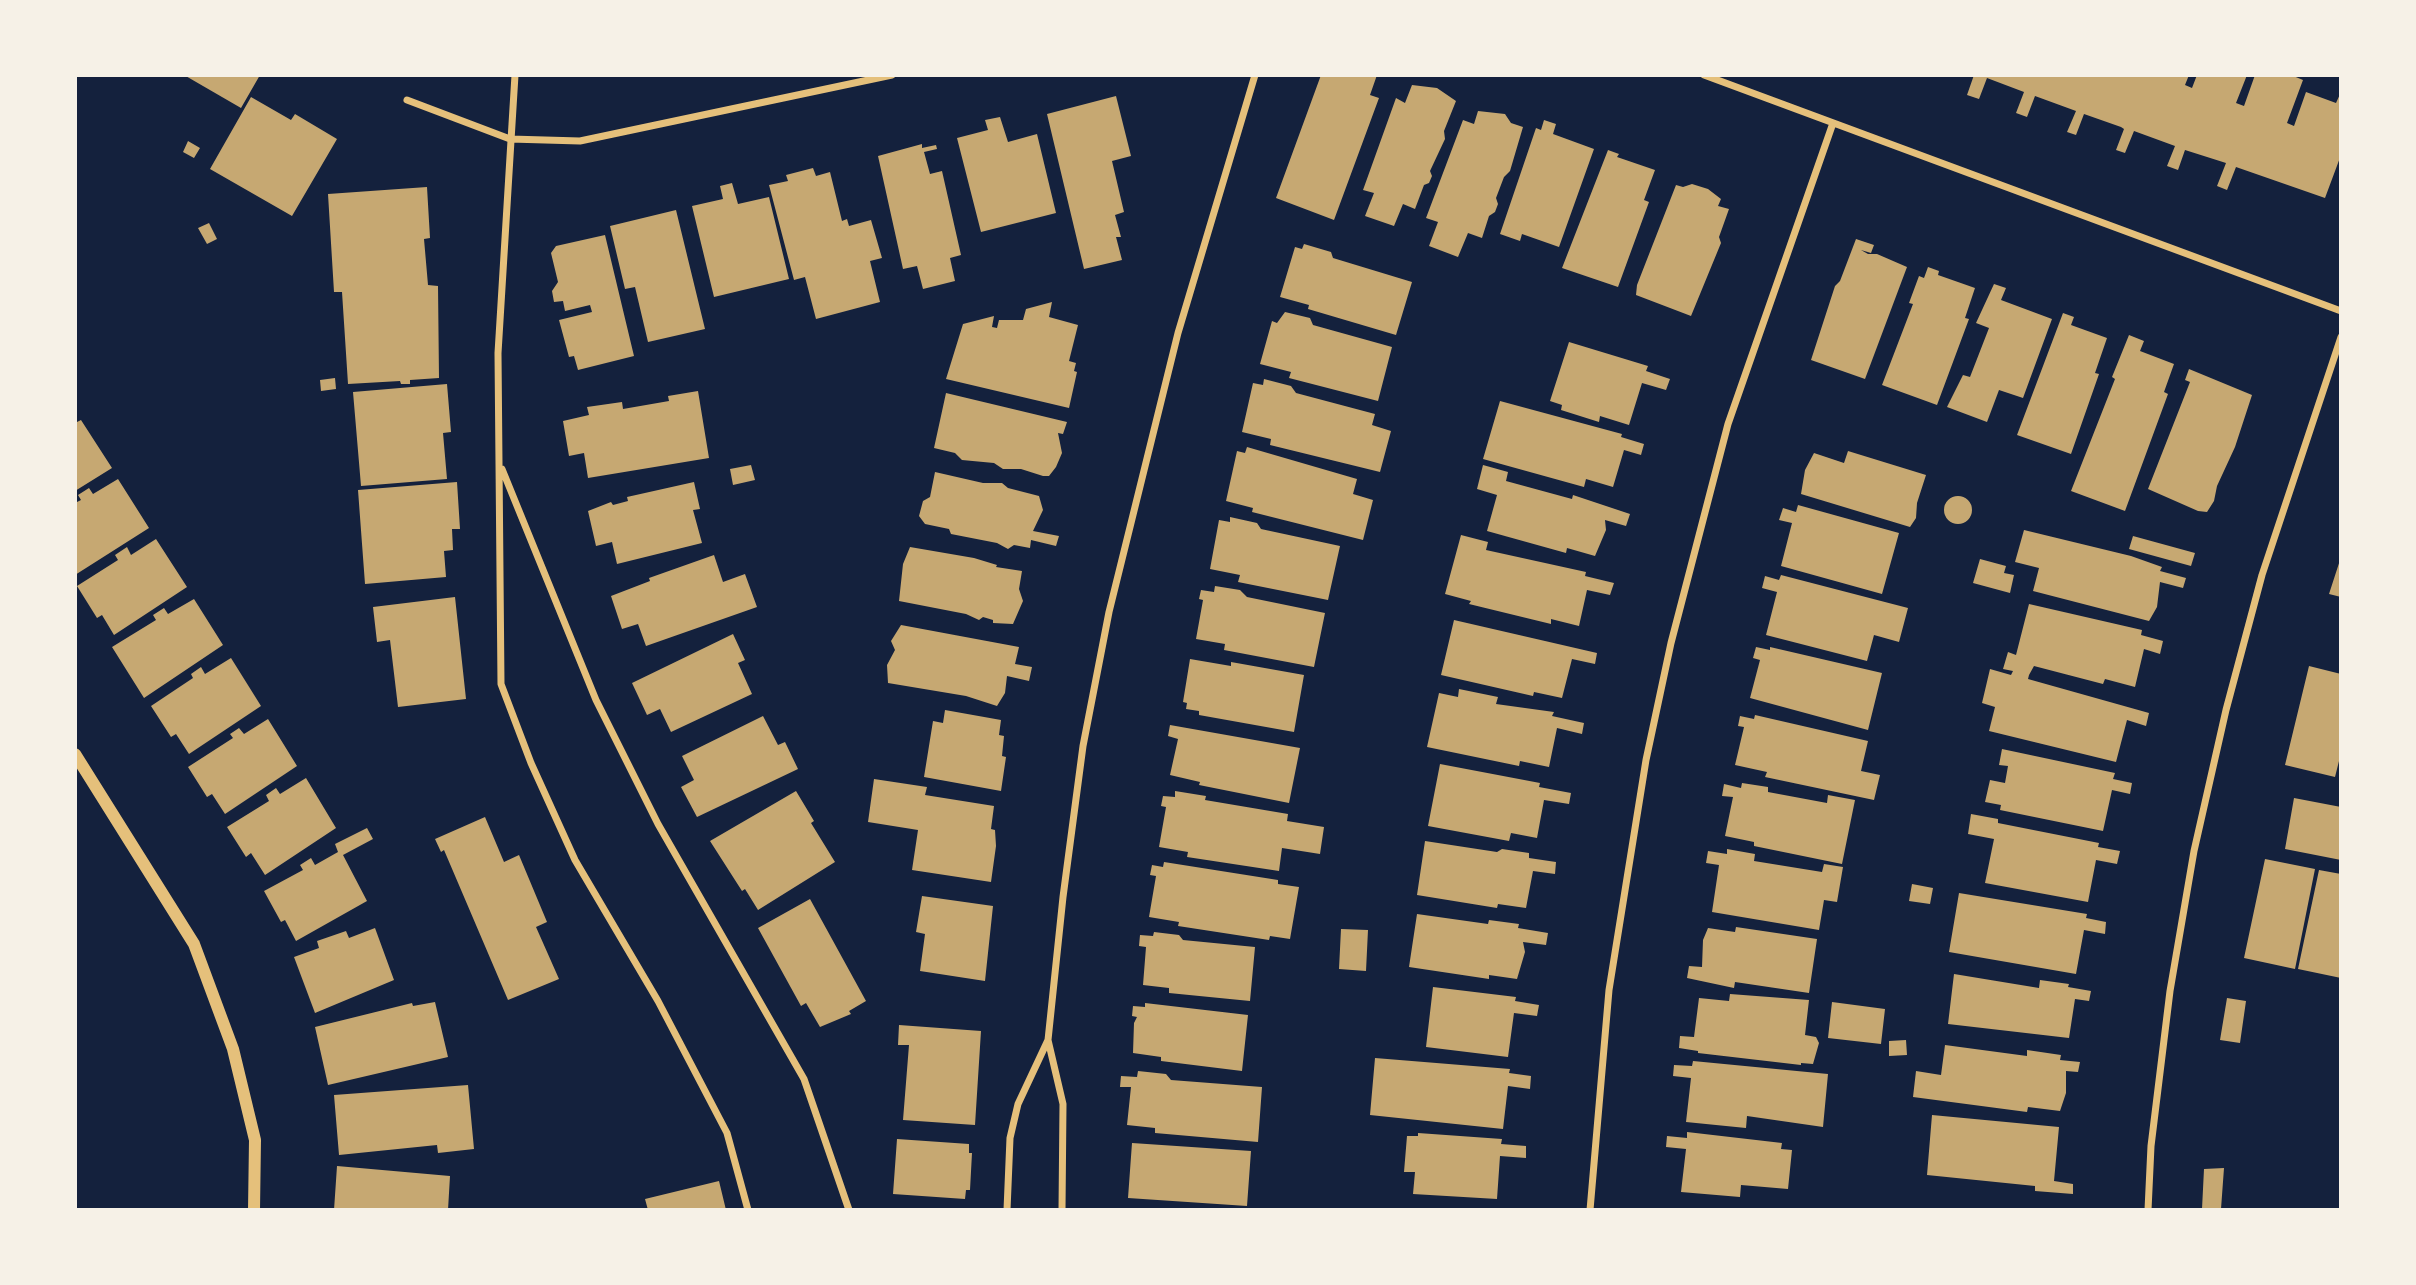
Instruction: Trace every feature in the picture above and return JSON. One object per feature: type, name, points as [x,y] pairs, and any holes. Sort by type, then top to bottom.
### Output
[{"type":"street","points":[[515,75],[498,354],[501,684],[531,763],[575,860],[657,1001],[727,1133],[748,1210]]},
{"type":"street","points":[[407,100],[510,139],[580,141],[892,75]]},
{"type":"street","points":[[1007,1210],[1010,1138],[1018,1104],[1048,1040],[1083,746],[1109,612],[1178,333],[1255,75]]},
{"type":"street","points":[[1704,75],[2341,311]]},
{"type":"street","points":[[1590,1210],[1613,964],[1646,760],[1671,643],[1728,424],[1833,123]]},
{"type":"street","points":[[2148,1210],[2151,1146],[2169,1004],[2194,851],[2226,710],[2262,575],[2341,337]]},
{"type":"street","points":[[501,465],[602,712],[658,824],[804,1079],[849,1210]]},
{"type":"street","points":[[75,754],[194,944],[233,1049],[255,1140],[254,1210]]},
{"type":"street","points":[[1048,1040],[1063,1104],[1062,1210]]},
{"type":"building","points":[[184,75],[260,75],[241,108]]},
{"type":"building","points":[[1321,75],[1377,75],[1370,95],[1379,98],[1334,220],[1276,198]]},
{"type":"building","points":[[1974,75],[2189,75],[2185,85],[2192,88],[2197,75],[2247,75],[2236,103],[2244,106],[2255,75],[2291,75],[2303,80],[2287,123],[2294,126],[2306,92],[2336,103],[2341,92],[2341,155],[2325,198],[2236,167],[2227,190],[2217,186],[2226,163],[2185,150],[2178,170],[2167,166],[2175,146],[2134,131],[2125,153],[2116,150],[2124,129],[2121,127],[2084,114],[2076,135],[2067,132],[2076,111],[2035,96],[2027,117],[2016,113],[2024,92],[1987,78],[1979,99],[1967,95]]},
{"type":"building","points":[[1412,85],[1437,88],[1456,101],[1444,131],[1445,139],[1430,171],[1432,176],[1429,183],[1424,185],[1415,209],[1403,204],[1394,226],[1365,216],[1374,193],[1363,190],[1396,98],[1405,103]]},
{"type":"building","points":[[1116,96],[1131,156],[1112,161],[1124,212],[1115,215],[1121,237],[1116,237],[1122,260],[1084,269],[1047,114]]},
{"type":"building","points":[[251,97],[291,120],[295,114],[337,139],[292,216],[210,169]]},
{"type":"building","points":[[1478,111],[1505,114],[1511,123],[1523,127],[1510,171],[1504,177],[1496,198],[1498,204],[1495,212],[1489,216],[1482,238],[1468,233],[1458,257],[1429,246],[1438,222],[1426,218],[1463,120],[1474,124]]},
{"type":"building","points":[[1000,117],[1008,142],[1037,134],[1056,213],[981,232],[957,138],[988,130],[985,120]]},
{"type":"building","points":[[1544,120],[1556,124],[1553,134],[1594,149],[1559,247],[1522,234],[1520,241],[1500,234],[1536,128],[1541,130]]},
{"type":"building","points":[[188,141],[200,148],[194,158],[183,152]]},
{"type":"building","points":[[922,144],[922,148],[936,145],[937,149],[924,152],[930,174],[942,171],[961,255],[950,258],[955,281],[923,289],[917,266],[903,269],[878,156]]},
{"type":"building","points":[[1608,150],[1619,154],[1617,157],[1655,170],[1644,200],[1649,202],[1618,287],[1562,268]]},
{"type":"building","points":[[813,168],[816,176],[830,172],[842,221],[847,219],[849,226],[871,220],[882,258],[870,261],[880,302],[816,319],[805,277],[794,280],[769,185],[788,181],[786,175]]},
{"type":"building","points":[[732,183],[738,204],[769,197],[789,279],[714,297],[692,206],[723,199],[720,186]]},
{"type":"building","points":[[1692,184],[1708,189],[1721,199],[1718,206],[1729,209],[1719,237],[1721,243],[1691,316],[1636,295],[1637,285],[1676,185],[1683,187]]},
{"type":"building","points":[[427,187],[430,238],[424,239],[428,285],[438,286],[439,378],[410,380],[410,384],[401,384],[400,381],[348,384],[342,292],[334,292],[328,194]]},
{"type":"building","points":[[676,210],[705,329],[648,342],[635,287],[625,289],[610,226]]},
{"type":"building","points":[[209,223],[217,239],[207,244],[198,228]]},
{"type":"building","points":[[605,235],[634,356],[578,370],[574,356],[569,357],[559,320],[592,312],[590,305],[565,311],[563,301],[554,302],[552,291],[558,282],[551,253],[556,246]]},
{"type":"building","points":[[1856,239],[1874,245],[1871,253],[1861,250],[1868,254],[1877,254],[1907,267],[1865,379],[1811,360],[1835,286],[1840,281]]},
{"type":"building","points":[[1304,244],[1331,252],[1333,258],[1412,282],[1396,335],[1308,309],[1309,305],[1280,297],[1295,247],[1302,249]]},
{"type":"building","points":[[1928,267],[1939,271],[1938,275],[1975,288],[1965,318],[1969,319],[1937,405],[1882,385],[1913,304],[1909,303],[1919,276],[1924,278]]},
{"type":"building","points":[[1994,284],[2006,288],[2001,300],[2052,319],[2023,398],[1999,390],[1987,422],[1947,407],[1963,375],[1970,377],[1989,328],[1976,323]]},
{"type":"building","points":[[1052,302],[1049,317],[1078,325],[1069,361],[1076,363],[1074,371],[1077,372],[1069,408],[946,379],[963,324],[994,316],[992,327],[997,328],[999,320],[1023,320],[1026,309]]},
{"type":"building","points":[[1285,312],[1310,318],[1313,325],[1392,347],[1378,401],[1289,378],[1291,372],[1260,364],[1272,321],[1277,323]]},
{"type":"building","points":[[2063,313],[2074,317],[2071,325],[2107,338],[2095,373],[2099,374],[2071,454],[2017,435]]},
{"type":"building","points":[[2129,335],[2144,341],[2140,351],[2174,364],[2164,392],[2168,394],[2125,511],[2071,491],[2115,379],[2112,377]]},
{"type":"building","points":[[1569,342],[1648,366],[1646,371],[1670,379],[1666,390],[1642,383],[1629,425],[1600,416],[1599,422],[1561,410],[1562,405],[1550,401]]},
{"type":"building","points":[[2189,369],[2252,395],[2235,447],[2207,512],[2198,511],[2148,489],[2190,382],[2185,380]]},
{"type":"building","points":[[335,378],[336,389],[321,391],[320,380]]},
{"type":"building","points":[[1264,379],[1291,386],[1296,393],[1375,414],[1372,425],[1391,431],[1380,472],[1270,445],[1271,439],[1242,432],[1253,383],[1263,385]]},
{"type":"building","points":[[447,384],[451,432],[443,433],[447,479],[361,486],[353,392]]},
{"type":"building","points":[[698,391],[709,458],[588,478],[584,453],[569,456],[563,421],[589,415],[587,407],[622,402],[623,409],[669,401],[668,396]]},
{"type":"building","points":[[946,393],[1067,422],[1063,434],[1058,433],[1062,453],[1056,467],[1049,476],[1043,476],[1021,469],[1003,469],[994,463],[962,460],[955,453],[934,448]]},
{"type":"building","points":[[1500,401],[1622,434],[1621,437],[1644,444],[1641,455],[1624,450],[1613,487],[1586,479],[1584,487],[1483,459]]},
{"type":"building","points":[[81,420],[112,468],[75,491],[75,423]]},
{"type":"building","points":[[1247,447],[1357,479],[1353,494],[1373,500],[1363,540],[1252,512],[1253,508],[1226,501],[1237,451],[1245,453]]},
{"type":"building","points":[[1848,451],[1926,475],[1917,503],[1916,518],[1910,527],[1801,494],[1805,470],[1814,453],[1844,463]]},
{"type":"building","points":[[751,465],[755,480],[733,485],[730,469]]},
{"type":"building","points":[[1483,465],[1508,472],[1506,481],[1572,499],[1573,495],[1630,514],[1626,526],[1605,520],[1606,530],[1595,556],[1567,548],[1566,553],[1487,531],[1497,495],[1477,489]]},
{"type":"building","points":[[935,472],[983,483],[1002,483],[1008,488],[1039,496],[1043,510],[1033,531],[1059,536],[1056,546],[1031,540],[1030,548],[1014,545],[1008,549],[997,543],[951,534],[949,529],[925,524],[919,516],[923,501],[930,497]]},
{"type":"building","points":[[118,479],[149,528],[75,575],[75,503],[81,500],[78,495],[89,488],[93,494]]},
{"type":"building","points":[[457,482],[460,529],[452,529],[453,550],[444,551],[446,577],[365,584],[358,490]]},
{"type":"building","points":[[694,482],[700,509],[693,510],[702,543],[617,564],[612,542],[596,546],[588,511],[611,502],[613,505],[628,501],[627,497]]},
{"type":"building","points":[[1958,496],[1968,500],[1972,510],[1968,520],[1958,524],[1948,520],[1944,510],[1948,500]]},
{"type":"building","points":[[1798,505],[1899,533],[1882,594],[1781,566],[1792,523],[1779,520],[1783,508],[1796,512]]},
{"type":"building","points":[[1230,517],[1257,523],[1261,529],[1340,546],[1328,600],[1238,582],[1240,575],[1210,569],[1219,520],[1230,522]]},
{"type":"building","points":[[2024,530],[2131,556],[2162,567],[2160,571],[2186,578],[2183,588],[2160,582],[2157,607],[2149,621],[2033,591],[2039,568],[2015,562]]},
{"type":"building","points":[[1461,535],[1488,542],[1486,550],[1586,572],[1585,576],[1614,583],[1610,595],[1587,590],[1579,626],[1551,619],[1551,624],[1469,604],[1471,601],[1445,594]]},
{"type":"building","points":[[2133,536],[2195,553],[2191,566],[2129,549]]},
{"type":"building","points":[[156,539],[187,587],[114,635],[102,615],[97,618],[77,586],[118,560],[115,555],[127,547],[131,555]]},
{"type":"building","points":[[910,547],[974,558],[997,565],[996,567],[1022,571],[1019,589],[1023,601],[1013,624],[993,623],[993,620],[983,617],[979,620],[966,614],[899,601],[903,564]]},
{"type":"building","points":[[714,555],[723,582],[745,574],[757,607],[646,646],[638,624],[622,629],[611,596],[650,581],[649,578]]},
{"type":"building","points":[[2341,557],[2341,597],[2329,594]]},
{"type":"building","points":[[1980,559],[2006,566],[2004,573],[2014,575],[2010,593],[1973,583]]},
{"type":"building","points":[[1781,575],[1908,608],[1899,642],[1874,635],[1867,661],[1766,635],[1777,592],[1762,588],[1765,576],[1779,580]]},
{"type":"building","points":[[1215,586],[1240,590],[1247,597],[1325,613],[1314,667],[1224,650],[1225,644],[1196,639],[1203,600],[1199,599],[1201,590],[1214,592]]},
{"type":"building","points":[[455,597],[466,699],[398,707],[390,640],[377,642],[373,607]]},
{"type":"building","points":[[194,599],[223,645],[144,698],[112,647],[156,620],[153,615],[164,608],[168,614]]},
{"type":"building","points":[[2029,604],[2142,630],[2141,635],[2163,641],[2160,654],[2144,649],[2135,687],[2105,679],[2103,684],[2034,666],[2029,675],[2028,679],[2149,713],[2146,726],[2127,720],[2116,762],[1989,731],[1995,707],[1982,703],[1990,669],[2011,675],[2013,671],[2003,669],[2008,652],[2016,655]]},
{"type":"building","points":[[1454,620],[1597,653],[1595,664],[1572,659],[1562,698],[1534,692],[1533,696],[1441,675]]},
{"type":"building","points":[[901,625],[1019,647],[1015,664],[1032,667],[1029,681],[1007,676],[1005,693],[997,706],[966,696],[888,683],[887,665],[895,650],[891,641]]},
{"type":"building","points":[[733,634],[745,660],[738,663],[752,694],[671,732],[660,709],[647,715],[632,683]]},
{"type":"building","points":[[1756,647],[1770,650],[1770,647],[1882,673],[1868,730],[1750,698],[1760,660],[1753,658]]},
{"type":"building","points":[[231,658],[261,706],[189,754],[176,734],[171,737],[151,706],[193,678],[191,674],[201,667],[205,674]]},
{"type":"building","points":[[1190,659],[1231,666],[1231,662],[1304,675],[1294,732],[1199,715],[1199,711],[1186,709],[1187,703],[1183,702]]},
{"type":"building","points":[[2309,666],[2341,674],[2341,753],[2335,777],[2285,765]]},
{"type":"building","points":[[1459,689],[1498,697],[1496,704],[1554,712],[1552,716],[1584,723],[1582,734],[1557,728],[1549,767],[1520,761],[1519,766],[1427,747],[1439,693],[1458,697]]},
{"type":"building","points":[[945,710],[1001,720],[999,735],[1004,736],[1002,756],[1006,757],[1001,791],[924,777],[933,721],[943,723]]},
{"type":"building","points":[[1755,715],[1868,741],[1861,771],[1880,775],[1874,800],[1765,777],[1767,772],[1735,765],[1744,727],[1738,726],[1740,716],[1754,719]]},
{"type":"building","points":[[763,716],[778,745],[785,742],[798,769],[697,817],[681,787],[694,780],[682,756]]},
{"type":"building","points":[[268,719],[297,766],[225,814],[212,794],[207,797],[188,767],[233,738],[230,734],[239,728],[244,734]]},
{"type":"building","points":[[1170,725],[1300,748],[1289,803],[1199,785],[1200,782],[1170,775],[1178,739],[1168,736]]},
{"type":"building","points":[[2002,749],[2115,773],[2113,779],[2132,783],[2130,794],[2112,790],[2103,831],[2000,810],[2001,805],[1985,802],[1990,780],[2005,783],[2008,766],[1999,765]]},
{"type":"building","points":[[1440,764],[1540,783],[1539,787],[1571,793],[1569,804],[1544,800],[1537,838],[1511,833],[1509,841],[1428,826]]},
{"type":"building","points":[[306,778],[336,828],[265,875],[251,853],[246,857],[227,827],[269,801],[266,795],[276,788],[280,794]]},
{"type":"building","points":[[874,779],[927,787],[925,795],[994,806],[991,829],[995,830],[996,846],[991,882],[912,870],[918,830],[868,822]]},
{"type":"building","points":[[1742,783],[1768,787],[1768,792],[1827,803],[1828,795],[1855,800],[1842,864],[1754,846],[1754,842],[1725,836],[1733,797],[1722,796],[1724,784],[1741,788]]},
{"type":"building","points":[[796,791],[814,821],[811,823],[835,862],[758,910],[745,889],[742,891],[710,841]]},
{"type":"building","points":[[1175,791],[1206,796],[1205,800],[1288,814],[1287,821],[1324,827],[1320,854],[1282,848],[1279,871],[1187,857],[1188,852],[1159,847],[1166,807],[1161,806],[1163,796],[1175,797]]},
{"type":"building","points":[[2294,798],[2341,807],[2341,860],[2285,849]]},
{"type":"building","points":[[1971,814],[1998,819],[1998,823],[2099,843],[2098,847],[2120,851],[2117,864],[2096,860],[2088,902],[1985,883],[1994,839],[1968,834]]},
{"type":"building","points":[[485,817],[504,862],[519,855],[547,922],[536,927],[559,979],[508,1000],[444,850],[441,852],[435,839]]},
{"type":"building","points":[[367,828],[373,839],[343,855],[367,901],[296,941],[285,920],[281,922],[264,891],[303,870],[300,865],[311,858],[315,865],[338,852],[335,844]]},
{"type":"building","points":[[1425,841],[1497,852],[1502,849],[1529,853],[1529,858],[1556,862],[1555,874],[1533,871],[1526,908],[1498,904],[1497,908],[1417,895]]},
{"type":"building","points":[[1727,849],[1755,854],[1754,861],[1822,872],[1824,864],[1843,867],[1837,902],[1824,900],[1819,930],[1712,912],[1719,865],[1706,863],[1708,851],[1727,854]]},
{"type":"building","points":[[2265,859],[2315,869],[2295,969],[2244,958]]},
{"type":"building","points":[[1164,862],[1278,880],[1278,884],[1299,887],[1290,939],[1270,936],[1269,940],[1178,926],[1179,922],[1149,917],[1156,876],[1150,875],[1152,865],[1163,867]]},
{"type":"building","points":[[2319,870],[2341,874],[2341,978],[2298,969]]},
{"type":"building","points":[[1912,884],[1933,888],[1930,904],[1909,901]]},
{"type":"building","points":[[1959,893],[2087,914],[2086,918],[2106,922],[2105,934],[2084,930],[2076,974],[1949,952]]},
{"type":"building","points":[[922,896],[993,906],[985,981],[920,971],[925,934],[916,932]]},
{"type":"building","points":[[810,899],[866,1001],[849,1011],[851,1014],[820,1027],[806,1003],[801,1006],[758,928]]},
{"type":"building","points":[[1417,914],[1488,924],[1489,920],[1519,924],[1518,928],[1548,933],[1546,945],[1523,942],[1525,952],[1517,979],[1489,975],[1489,979],[1409,967]]},
{"type":"building","points":[[1736,927],[1817,939],[1809,993],[1735,982],[1734,988],[1687,978],[1689,966],[1702,967],[1703,940],[1708,928],[1735,932]]},
{"type":"building","points":[[375,928],[394,980],[315,1013],[294,957],[319,948],[317,941],[346,931],[349,938]]},
{"type":"building","points":[[1341,929],[1368,930],[1366,971],[1339,969]]},
{"type":"building","points":[[1154,932],[1179,935],[1183,940],[1255,947],[1250,1001],[1169,993],[1169,988],[1143,985],[1146,947],[1139,946],[1140,935],[1153,936]]},
{"type":"building","points":[[1954,974],[2039,988],[2040,980],[2069,984],[2068,987],[2091,991],[2089,1001],[2075,999],[2069,1038],[1948,1024]]},
{"type":"building","points":[[1433,987],[1516,997],[1515,1001],[1539,1005],[1537,1016],[1514,1013],[1508,1057],[1426,1047]]},
{"type":"building","points":[[1730,994],[1809,1000],[1805,1035],[1816,1037],[1819,1043],[1813,1064],[1801,1065],[1698,1053],[1679,1048],[1680,1036],[1694,1037],[1699,998],[1729,1001]]},
{"type":"building","points":[[2227,998],[2246,1001],[2240,1043],[2220,1040]]},
{"type":"building","points":[[435,1002],[448,1057],[328,1085],[315,1027],[412,1003],[413,1006]]},
{"type":"building","points":[[1832,1002],[1885,1009],[1881,1044],[1828,1038]]},
{"type":"building","points":[[1145,1003],[1248,1015],[1242,1071],[1161,1061],[1161,1057],[1133,1053],[1134,1023],[1137,1017],[1132,1016],[1133,1006],[1145,1007]]},
{"type":"building","points":[[899,1025],[981,1031],[975,1125],[903,1120],[909,1045],[898,1045]]},
{"type":"building","points":[[1906,1040],[1907,1055],[1889,1056],[1889,1041]]},
{"type":"building","points":[[1945,1045],[2027,1056],[2027,1050],[2061,1055],[2060,1060],[2080,1062],[2078,1072],[2066,1071],[2066,1093],[2060,1111],[2028,1107],[2027,1112],[1913,1097],[1916,1071],[1941,1075]]},
{"type":"building","points":[[1375,1058],[1510,1069],[1509,1073],[1531,1076],[1530,1089],[1508,1086],[1503,1129],[1370,1115]]},
{"type":"building","points":[[1693,1061],[1828,1074],[1823,1127],[1747,1116],[1746,1128],[1686,1122],[1691,1078],[1673,1076],[1674,1065],[1692,1066]]},
{"type":"building","points":[[1138,1071],[1166,1074],[1171,1080],[1262,1087],[1258,1142],[1155,1133],[1155,1128],[1127,1125],[1131,1087],[1120,1087],[1121,1076],[1137,1077]]},
{"type":"building","points":[[468,1085],[474,1149],[438,1153],[437,1145],[339,1155],[334,1095]]},
{"type":"building","points":[[1932,1115],[2059,1127],[2054,1181],[2073,1184],[2073,1194],[2035,1191],[2035,1186],[1927,1175]]},
{"type":"building","points":[[1687,1132],[1782,1143],[1781,1149],[1792,1150],[1788,1189],[1741,1185],[1740,1197],[1681,1192],[1686,1149],[1666,1147],[1667,1136],[1687,1138]]},
{"type":"building","points":[[1418,1133],[1502,1139],[1501,1144],[1526,1146],[1526,1158],[1500,1156],[1497,1199],[1413,1194],[1415,1172],[1404,1172],[1407,1136],[1418,1136]]},
{"type":"building","points":[[897,1139],[969,1144],[969,1153],[972,1153],[970,1190],[966,1190],[965,1199],[893,1194]]},
{"type":"building","points":[[1132,1143],[1251,1151],[1247,1206],[1128,1198]]},
{"type":"building","points":[[337,1166],[450,1176],[448,1210],[334,1210]]},
{"type":"building","points":[[2224,1168],[2221,1209],[2202,1209],[2204,1169]]},
{"type":"building","points":[[719,1181],[726,1210],[648,1210],[645,1199]]}]
